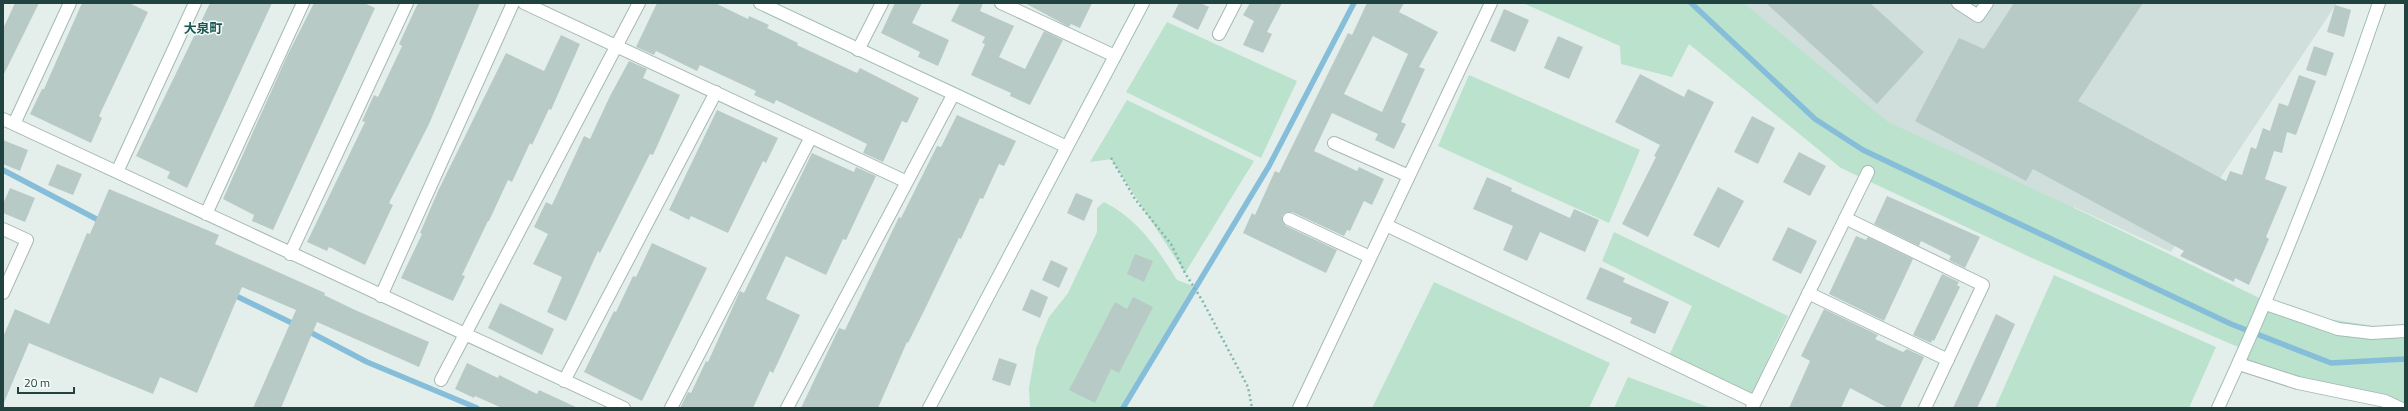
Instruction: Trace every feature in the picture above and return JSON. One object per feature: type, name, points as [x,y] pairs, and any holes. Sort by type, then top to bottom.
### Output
[{"type":"street","points":[[14,124],[70,3]]},
{"type":"street","points":[[117,172],[195,3]]},
{"type":"street","points":[[206,214],[303,3]]},
{"type":"street","points":[[290,254],[407,3]]},
{"type":"street","points":[[381,296],[514,3]]},
{"type":"street","points":[[524,3],[907,182]]},
{"type":"street","points":[[441,380],[639,3]]},
{"type":"street","points":[[760,3],[1066,147]]},
{"type":"street","points":[[858,50],[882,3]]},
{"type":"street","points":[[1001,3],[1115,56]]},
{"type":"street","points":[[929,408],[1143,3]]},
{"type":"street","points":[[1219,34],[1235,3]]},
{"type":"street","points":[[1299,408],[1491,3]]},
{"type":"street","points":[[1958,3],[1978,16],[1987,3]]},
{"type":"street","points":[[2218,408],[2261,317],[2351,85],[2379,3]]},
{"type":"street","points":[[564,381],[716,92]]},
{"type":"street","points":[[787,408],[953,95]]},
{"type":"street","points":[[3,119],[464,335],[624,408]]},
{"type":"street","points":[[671,408],[811,137]]},
{"type":"street","points":[[1334,143],[1409,176]]},
{"type":"street","points":[[1386,225],[1753,405],[1868,172]]},
{"type":"street","points":[[1845,218],[1983,285],[1925,408]]},
{"type":"street","points":[[1290,219],[1370,257]]},
{"type":"street","points":[[3,229],[28,240],[3,293]]},
{"type":"street","points":[[1808,293],[1948,360]]},
{"type":"street","points":[[2266,304],[2338,329],[2372,333],[2405,331]]},
{"type":"street","points":[[2239,364],[2298,383],[2385,401],[2400,408]]},
{"type":"path","points":[[1111,158],[1134,199],[1171,244],[1185,273],[1202,300],[1248,387],[1252,408]]},
{"type":"shaded area","points":[[1744,3],[2337,3],[2171,252],[2074,207],[2071,212],[1892,130]]},
{"type":"green space","points":[[1523,3],[1744,3],[1888,122],[2087,214],[2290,313],[2405,331],[2405,408],[2254,369],[2238,347],[2034,259],[1841,168],[1689,44],[1672,77],[1621,64],[1620,46]]},
{"type":"green space","points":[[1167,22],[1297,81],[1261,158],[1126,92]]},
{"type":"green space","points":[[1469,75],[1640,150],[1609,223],[1438,146]]},
{"type":"green space","points":[[1127,100],[1254,161],[1185,273],[1111,159],[1090,162]]},
{"type":"green space","points":[[1104,202],[1127,217],[1146,235],[1177,280],[1193,286],[1120,408],[1030,408],[1029,388],[1036,348],[1049,317],[1068,293],[1097,232],[1097,208]]},
{"type":"green space","points":[[1614,232],[1788,316],[1751,396],[1667,360],[1692,306],[1602,261]]},
{"type":"green space","points":[[2054,275],[2216,347],[2189,408],[1995,408]]},
{"type":"green space","points":[[1434,282],[1610,363],[1589,408],[1372,408]]},
{"type":"green space","points":[[1628,377],[1711,408],[1614,408]]},
{"type":"building","points":[[15,3],[39,3],[3,76],[3,29]]},
{"type":"building","points":[[82,3],[129,3],[148,12],[99,116],[102,118],[91,143],[30,114],[42,89],[44,89]]},
{"type":"building","points":[[210,3],[272,3],[187,188],[167,178],[170,172],[136,156]]},
{"type":"building","points":[[314,3],[364,3],[375,8],[273,230],[252,221],[254,215],[223,199],[287,56]]},
{"type":"building","points":[[418,3],[480,3],[429,124],[389,203],[393,205],[365,265],[329,247],[327,251],[307,242],[365,122],[362,121],[374,95],[378,97],[402,46],[399,44]]},
{"type":"building","points":[[657,3],[715,3],[748,19],[749,16],[769,25],[767,28],[798,43],[797,45],[857,73],[860,68],[919,98],[907,123],[902,121],[883,162],[863,153],[867,144],[776,100],[774,104],[754,95],[756,91],[700,65],[697,71],[656,51],[654,55],[636,47]]},
{"type":"building","points":[[895,3],[922,3],[912,23],[949,40],[938,66],[918,57],[920,52],[881,33]]},
{"type":"building","points":[[960,3],[983,3],[980,11],[1014,26],[999,57],[1025,69],[1044,31],[1063,40],[1030,105],[1010,96],[1011,93],[971,75],[985,44],[982,43],[985,37],[951,21]]},
{"type":"building","points":[[1025,3],[1092,3],[1080,28],[1071,24],[1069,27]]},
{"type":"building","points":[[1179,3],[1200,3],[1209,7],[1198,30],[1172,17]]},
{"type":"building","points":[[1250,3],[1282,3],[1267,32],[1272,34],[1263,53],[1243,45],[1254,21],[1243,15]]},
{"type":"building","points":[[1367,3],[1404,3],[1399,12],[1438,32],[1419,67],[1425,69],[1401,122],[1406,124],[1394,149],[1375,140],[1378,134],[1332,113],[1314,151],[1357,171],[1359,167],[1384,179],[1372,205],[1364,201],[1350,231],[1347,230],[1344,236],[1292,212],[1285,213],[1282,216],[1283,223],[1286,226],[1337,250],[1326,273],[1243,233],[1252,213],[1255,215],[1275,171],[1279,173],[1348,33],[1352,35]],"holes":[[[1373,36],[1408,54],[1382,112],[1344,94]]]},
{"type":"building","points":[[1766,3],[1870,3],[1924,52],[1877,104]]},
{"type":"building","points":[[2014,3],[2143,3],[2078,101],[2226,181],[2230,171],[2242,175],[2251,147],[2256,149],[2263,128],[2270,131],[2279,103],[2288,106],[2299,75],[2316,81],[2296,135],[2287,132],[2282,153],[2274,151],[2265,179],[2287,187],[2266,237],[2269,239],[2249,285],[2235,278],[2234,282],[2180,256],[2184,251],[2033,169],[2026,181],[1915,121],[1959,38],[1984,49]]},
{"type":"building","points":[[2335,5],[2351,10],[2344,37],[2327,32]]},
{"type":"building","points":[[1504,9],[1529,20],[1515,52],[1490,41]]},
{"type":"building","points":[[561,35],[580,44],[551,110],[549,109],[532,145],[530,143],[512,182],[508,180],[462,275],[465,276],[453,301],[401,278],[422,234],[420,233],[438,191],[506,53],[544,71]]},
{"type":"building","points":[[1558,36],[1583,47],[1569,79],[1544,68]]},
{"type":"building","points":[[2314,46],[2334,53],[2326,76],[2306,70]]},
{"type":"building","points":[[629,61],[647,69],[643,78],[680,95],[653,155],[650,154],[600,253],[598,251],[566,321],[547,312],[562,277],[533,264],[548,234],[534,227],[546,202],[552,205],[584,136],[590,139],[610,96]]},
{"type":"building","points":[[1640,74],[1684,97],[1688,89],[1714,102],[1648,237],[1622,224],[1656,157],[1654,156],[1660,145],[1615,122]]},
{"type":"building","points":[[717,110],[778,138],[766,163],[763,161],[728,233],[691,216],[689,220],[669,210]]},
{"type":"building","points":[[957,115],[1016,141],[1004,166],[999,164],[983,199],[980,198],[961,239],[959,238],[908,343],[907,342],[878,408],[801,408],[839,328],[845,330],[899,217],[901,218],[937,146],[941,147]]},
{"type":"building","points":[[1752,116],[1775,128],[1758,164],[1734,152]]},
{"type":"building","points":[[3,140],[28,150],[20,171],[3,164]]},
{"type":"building","points":[[1799,152],[1826,166],[1810,196],[1783,182]]},
{"type":"building","points":[[812,153],[854,172],[856,167],[876,176],[846,240],[843,239],[826,275],[786,256],[766,299],[800,315],[773,373],[770,371],[753,408],[680,408],[688,392],[691,393],[706,361],[708,362],[740,291],[744,293]]},
{"type":"building","points":[[57,164],[82,174],[73,195],[48,185]]},
{"type":"building","points":[[1487,177],[1512,188],[1511,191],[1570,218],[1574,209],[1599,220],[1585,252],[1540,232],[1527,261],[1503,250],[1513,226],[1473,209]]},
{"type":"building","points":[[1718,187],[1744,201],[1719,248],[1693,235]]},
{"type":"building","points":[[10,188],[35,198],[25,222],[3,213],[3,204]]},
{"type":"building","points":[[109,189],[219,235],[215,244],[325,293],[324,295],[355,310],[429,342],[419,367],[317,322],[281,408],[253,408],[296,310],[242,287],[197,393],[160,377],[153,394],[29,343],[3,405],[3,337],[15,309],[49,324],[87,233],[90,234]]},
{"type":"building","points":[[1076,193],[1093,200],[1084,221],[1067,213]]},
{"type":"building","points":[[1887,196],[1980,237],[1965,268],[1949,260],[1951,256],[1921,241],[1919,246],[1874,224]]},
{"type":"building","points":[[1788,227],[1817,241],[1801,274],[1772,260]]},
{"type":"building","points":[[1856,236],[1866,240],[1868,237],[1913,259],[1884,321],[1829,294]]},
{"type":"building","points":[[652,243],[707,268],[642,401],[584,372],[614,311],[616,312],[633,276],[636,277]]},
{"type":"building","points":[[1135,254],[1153,261],[1144,282],[1127,274]]},
{"type":"building","points":[[1051,260],[1068,268],[1059,288],[1042,280]]},
{"type":"building","points":[[1600,267],[1625,278],[1623,282],[1669,302],[1655,334],[1630,323],[1632,318],[1586,299]]},
{"type":"building","points":[[1942,274],[1959,282],[1957,285],[1960,287],[1934,341],[1932,340],[1931,343],[1913,335]]},
{"type":"building","points":[[1031,289],[1048,297],[1040,318],[1022,310]]},
{"type":"building","points":[[1133,297],[1153,307],[1119,373],[1111,369],[1095,403],[1069,390],[1115,302],[1127,309]]},
{"type":"building","points":[[500,303],[554,329],[542,355],[488,328]]},
{"type":"building","points":[[1824,309],[1878,335],[1875,339],[1903,352],[1907,349],[1924,357],[1900,408],[1888,408],[1850,388],[1841,408],[1789,408],[1810,361],[1801,356]]},
{"type":"building","points":[[1996,314],[2015,324],[1986,389],[1977,408],[1953,408]]},
{"type":"building","points":[[999,358],[1017,364],[1010,386],[992,380]]},
{"type":"building","points":[[467,363],[498,378],[499,375],[537,394],[539,390],[578,408],[502,408],[475,396],[474,398],[455,389]]},
{"type":"waterway","points":[[1123,408],[1269,166],[1354,3]]},
{"type":"waterway","points":[[1691,3],[1815,119],[1863,150],[2231,324],[2331,363],[2405,359]]},
{"type":"waterway","points":[[3,170],[102,222]]},
{"type":"waterway","points":[[232,294],[296,325]]},
{"type":"waterway","points":[[306,330],[367,362],[477,408]]},
{"type":"district","name":"大泉町","points":[[203,28]]}]
